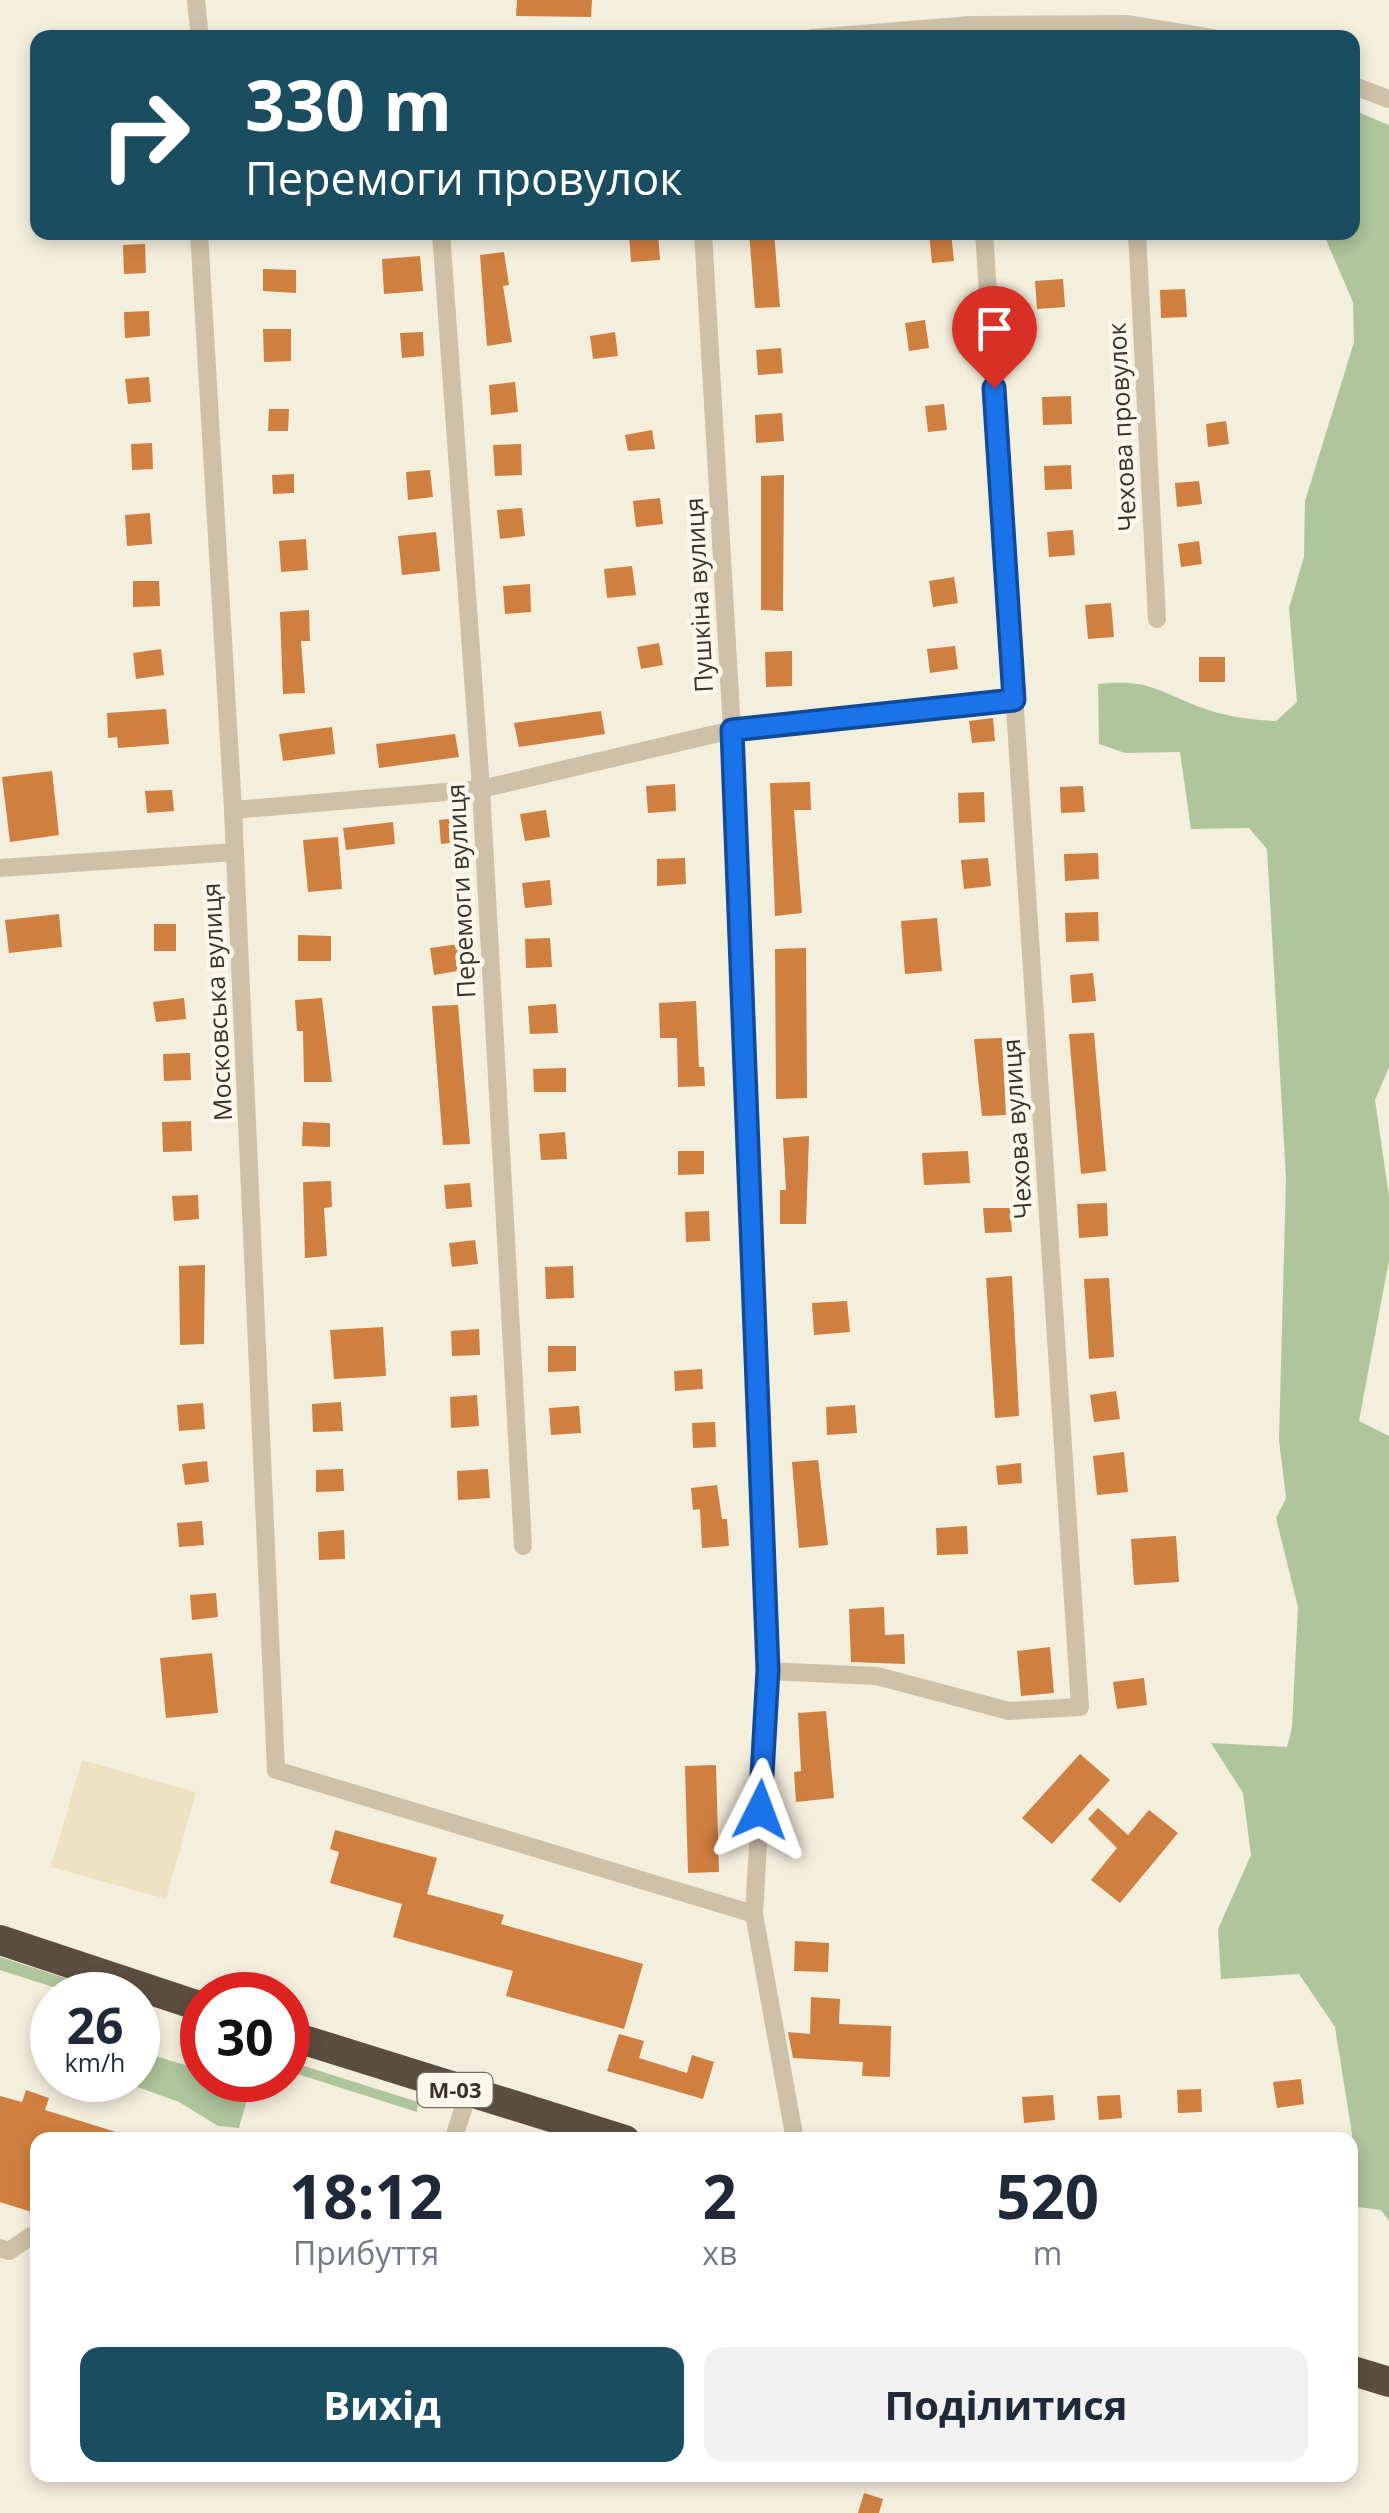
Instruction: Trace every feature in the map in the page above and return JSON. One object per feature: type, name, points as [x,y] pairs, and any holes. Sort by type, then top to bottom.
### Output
[{"type":"highway","points":[[0,1940],[180,2000]]},
{"type":"highway","name":"М-03","points":[[310,2042],[598,2132]]},
{"type":"highway","points":[[1358,2372],[1389,2382]]},
{"type":"street","points":[[196,0],[199,30]]},
{"type":"street","points":[[1360,88],[1389,98]]},
{"type":"street","name":"Московська вулиця","points":[[199,240],[233,810],[276,1770],[754,1914]]},
{"type":"street","name":"Перемоги вулиця","points":[[443,240],[481,790],[523,1546]]},
{"type":"street","name":"Пушкіна вулиця","points":[[703,240],[732,730],[768,1670],[754,1914],[795,2132]]},
{"type":"street","name":"Чехова вулиця","points":[[768,1670],[877,1676],[1010,1712],[1080,1708],[985,240]]},
{"type":"street","name":"Чехова провулок","points":[[1137,240],[1157,619]]},
{"type":"street","points":[[233,810],[481,790],[732,730],[1014,700]]},
{"type":"street","points":[[0,868],[235,852]]},
{"type":"street","points":[[456,2132],[468,2094]]},
{"type":"street","points":[[0,2248],[9,2251],[30,2237]]},
{"type":"green space","points":[[1360,113],[1389,125],[1389,1067],[1375,1100],[1389,1197],[1389,1260],[1359,1421],[1389,1436],[1389,2221],[1381,2210],[1358,2207],[1358,2132],[1352,2132],[1335,2027],[1299,1974],[1221,1979],[1218,1929],[1251,1855],[1243,1793],[1211,1743],[1287,1747],[1292,1728],[1298,1607],[1276,1518],[1286,1498],[1279,1440],[1286,1178],[1267,849],[1249,828],[1191,829],[1180,752],[1125,753],[1099,744],[1098,684],[1140,684],[1226,715],[1256,720],[1276,721],[1297,702],[1289,608],[1304,557],[1305,501],[1354,342],[1353,302],[1326,240],[1360,240]]},
{"type":"green space","points":[[0,1957],[47,1972],[30,1972],[30,1980],[0,1970]]},
{"type":"green space","points":[[160,2058],[180,2063],[180,2102],[246,2102],[239,2128],[218,2126],[160,2095]]},
{"type":"green space","points":[[310,2068],[418,2102],[417,2112],[310,2078]]},
{"type":"shaded area","points":[[82,1760],[196,1792],[166,1899],[51,1867]]},
{"type":"building","points":[[517,0],[592,0],[591,17],[516,16]]},
{"type":"building","points":[[629,240],[659,240],[660,260],[631,262]]},
{"type":"building","points":[[750,240],[775,240],[780,307],[755,308]]},
{"type":"building","points":[[930,240],[952,240],[954,261],[932,263]]},
{"type":"building","points":[[145,244],[146,273],[124,274],[123,245]]},
{"type":"building","points":[[504,252],[509,285],[503,286],[512,342],[487,346],[480,255]]},
{"type":"building","points":[[420,256],[423,291],[384,294],[382,259]]},
{"type":"building","points":[[263,269],[296,270],[296,293],[263,291]]},
{"type":"building","points":[[1063,279],[1065,307],[1037,309],[1035,281]]},
{"type":"building","points":[[1185,289],[1187,317],[1161,318],[1160,290]]},
{"type":"building","points":[[149,311],[150,336],[125,338],[124,312]]},
{"type":"building","points":[[925,320],[929,348],[909,351],[905,323]]},
{"type":"building","points":[[263,329],[291,329],[291,361],[264,362]]},
{"type":"building","points":[[423,332],[424,356],[402,358],[400,333]]},
{"type":"building","points":[[615,332],[618,356],[593,359],[590,336]]},
{"type":"building","points":[[781,348],[783,373],[758,375],[756,350]]},
{"type":"building","points":[[149,377],[151,402],[128,404],[125,379]]},
{"type":"building","points":[[515,382],[518,412],[491,415],[489,385]]},
{"type":"building","points":[[1071,396],[1072,424],[1043,425],[1042,397]]},
{"type":"building","points":[[944,404],[947,430],[928,432],[925,406]]},
{"type":"building","points":[[269,409],[289,409],[288,431],[268,431]]},
{"type":"building","points":[[782,413],[784,441],[756,443],[755,415]]},
{"type":"building","points":[[1226,421],[1229,444],[1208,447],[1206,424]]},
{"type":"building","points":[[652,430],[655,449],[628,451],[625,435]]},
{"type":"building","points":[[152,443],[153,469],[132,470],[131,444]]},
{"type":"building","points":[[521,444],[522,475],[495,476],[493,445]]},
{"type":"building","points":[[1071,465],[1072,489],[1045,490],[1044,466]]},
{"type":"building","points":[[430,470],[433,497],[408,500],[406,472]]},
{"type":"building","points":[[294,474],[294,493],[273,494],[272,475]]},
{"type":"building","points":[[784,475],[783,611],[761,610],[761,476]]},
{"type":"building","points":[[1199,481],[1202,504],[1177,507],[1175,483]]},
{"type":"building","points":[[660,498],[663,524],[636,527],[633,501]]},
{"type":"building","points":[[522,508],[525,536],[500,539],[497,510]]},
{"type":"building","points":[[150,513],[152,544],[127,546],[125,515]]},
{"type":"building","points":[[1073,530],[1075,555],[1049,557],[1047,532]]},
{"type":"building","points":[[436,532],[440,571],[402,575],[398,536]]},
{"type":"building","points":[[306,539],[308,570],[281,572],[279,541]]},
{"type":"building","points":[[1199,541],[1202,564],[1181,567],[1178,544]]},
{"type":"building","points":[[632,566],[636,595],[607,598],[604,569]]},
{"type":"building","points":[[954,577],[958,603],[933,607],[929,581]]},
{"type":"building","points":[[133,581],[159,581],[160,606],[133,607]]},
{"type":"building","points":[[530,584],[531,612],[505,614],[503,586]]},
{"type":"building","points":[[1111,603],[1114,637],[1088,639],[1085,605]]},
{"type":"building","points":[[309,610],[310,641],[301,641],[305,693],[283,694],[280,612]]},
{"type":"building","points":[[659,643],[663,665],[641,669],[637,647]]},
{"type":"building","points":[[955,646],[958,669],[930,673],[927,649]]},
{"type":"building","points":[[161,649],[164,675],[136,679],[133,653]]},
{"type":"building","points":[[792,651],[792,686],[766,687],[765,652]]},
{"type":"building","points":[[1199,657],[1225,657],[1225,682],[1199,682]]},
{"type":"building","points":[[166,709],[169,744],[118,748],[117,737],[108,738],[107,713]]},
{"type":"building","points":[[601,711],[605,734],[519,747],[514,723]]},
{"type":"building","points":[[993,718],[995,741],[972,743],[969,721]]},
{"type":"building","points":[[332,727],[335,754],[283,761],[279,734]]},
{"type":"building","points":[[455,734],[459,757],[379,768],[376,744]]},
{"type":"building","points":[[52,771],[59,835],[10,842],[2,777]]},
{"type":"building","points":[[810,782],[811,810],[794,810],[802,913],[775,916],[770,783]]},
{"type":"building","points":[[675,784],[676,811],[648,813],[646,786]]},
{"type":"building","points":[[1083,786],[1085,812],[1061,813],[1060,787]]},
{"type":"building","points":[[172,790],[174,811],[147,813],[145,791]]},
{"type":"building","points":[[984,792],[985,822],[959,823],[958,793]]},
{"type":"building","points":[[546,810],[550,837],[525,841],[520,814]]},
{"type":"building","points":[[464,817],[466,841],[441,844],[439,820]]},
{"type":"building","points":[[393,822],[395,844],[346,850],[343,828]]},
{"type":"building","points":[[338,837],[342,889],[308,892],[303,840]]},
{"type":"building","points":[[1098,853],[1099,879],[1065,881],[1064,854]]},
{"type":"building","points":[[685,858],[686,884],[657,886],[657,859]]},
{"type":"building","points":[[988,858],[991,886],[964,889],[961,860]]},
{"type":"building","points":[[550,880],[552,905],[525,908],[522,883]]},
{"type":"building","points":[[1098,912],[1099,941],[1066,942],[1065,913]]},
{"type":"building","points":[[59,914],[62,947],[9,953],[5,920]]},
{"type":"building","points":[[937,918],[942,971],[905,974],[901,921]]},
{"type":"building","points":[[154,924],[176,924],[176,951],[154,951]]},
{"type":"building","points":[[298,935],[331,936],[331,961],[298,961]]},
{"type":"building","points":[[550,938],[552,967],[526,968],[525,939]]},
{"type":"building","points":[[459,944],[463,970],[434,975],[430,948]]},
{"type":"building","points":[[806,948],[807,1098],[776,1099],[775,949]]},
{"type":"building","points":[[1093,973],[1096,1001],[1072,1003],[1070,975]]},
{"type":"building","points":[[184,998],[186,1019],[156,1022],[153,1002]]},
{"type":"building","points":[[322,998],[332,1082],[304,1082],[303,1031],[297,1031],[295,1000]]},
{"type":"building","points":[[696,1001],[699,1067],[704,1067],[705,1086],[678,1087],[677,1038],[660,1038],[659,1003]]},
{"type":"building","points":[[556,1004],[558,1033],[530,1034],[528,1006]]},
{"type":"building","points":[[458,1005],[470,1144],[443,1145],[432,1006]]},
{"type":"building","points":[[1094,1033],[1106,1171],[1081,1174],[1069,1034]]},
{"type":"building","points":[[1002,1038],[1006,1115],[982,1116],[974,1039]]},
{"type":"building","points":[[190,1053],[191,1080],[164,1081],[163,1054]]},
{"type":"building","points":[[566,1068],[566,1092],[534,1092],[533,1069]]},
{"type":"building","points":[[191,1121],[192,1151],[163,1152],[162,1122]]},
{"type":"building","points":[[303,1122],[330,1123],[330,1147],[302,1146]]},
{"type":"building","points":[[565,1132],[567,1159],[541,1160],[539,1134]]},
{"type":"building","points":[[809,1136],[806,1224],[780,1224],[780,1190],[786,1190],[783,1138]]},
{"type":"building","points":[[678,1151],[704,1151],[704,1174],[678,1175]]},
{"type":"building","points":[[968,1151],[970,1183],[924,1185],[922,1153]]},
{"type":"building","points":[[331,1181],[332,1207],[324,1208],[327,1256],[305,1258],[303,1182]]},
{"type":"building","points":[[470,1183],[472,1207],[446,1209],[444,1185]]},
{"type":"building","points":[[198,1195],[199,1219],[174,1221],[172,1196]]},
{"type":"building","points":[[1107,1203],[1108,1236],[1079,1238],[1077,1204]]},
{"type":"building","points":[[983,1208],[1010,1208],[1012,1232],[985,1233]]},
{"type":"building","points":[[709,1211],[710,1241],[686,1242],[685,1212]]},
{"type":"building","points":[[475,1240],[478,1264],[452,1267],[449,1243]]},
{"type":"building","points":[[205,1265],[204,1344],[180,1345],[179,1266]]},
{"type":"building","points":[[573,1266],[574,1298],[546,1299],[545,1267]]},
{"type":"building","points":[[1012,1276],[1019,1416],[995,1418],[986,1278]]},
{"type":"building","points":[[1109,1278],[1114,1357],[1089,1359],[1084,1279]]},
{"type":"building","points":[[847,1301],[850,1332],[814,1335],[812,1303]]},
{"type":"building","points":[[383,1327],[386,1376],[334,1379],[330,1330]]},
{"type":"building","points":[[479,1329],[480,1355],[452,1356],[451,1331]]},
{"type":"building","points":[[548,1346],[576,1346],[576,1371],[548,1372]]},
{"type":"building","points":[[702,1369],[703,1389],[675,1391],[674,1371]]},
{"type":"building","points":[[1116,1391],[1120,1419],[1094,1422],[1090,1395]]},
{"type":"building","points":[[477,1395],[479,1426],[451,1428],[450,1397]]},
{"type":"building","points":[[341,1402],[343,1431],[313,1432],[312,1404]]},
{"type":"building","points":[[203,1403],[205,1429],[179,1431],[177,1405]]},
{"type":"building","points":[[855,1405],[857,1433],[827,1435],[826,1407]]},
{"type":"building","points":[[579,1406],[581,1433],[551,1435],[549,1408]]},
{"type":"building","points":[[715,1422],[716,1447],[693,1448],[692,1423]]},
{"type":"building","points":[[1124,1452],[1128,1492],[1097,1495],[1093,1456]]},
{"type":"building","points":[[818,1460],[828,1545],[799,1548],[792,1462]]},
{"type":"building","points":[[207,1461],[209,1482],[185,1485],[182,1464]]},
{"type":"building","points":[[1021,1463],[1022,1483],[998,1485],[996,1466]]},
{"type":"building","points":[[343,1469],[344,1491],[316,1492],[316,1470]]},
{"type":"building","points":[[488,1469],[490,1498],[458,1500],[457,1471]]},
{"type":"building","points":[[717,1485],[722,1519],[727,1519],[729,1546],[702,1548],[700,1509],[693,1510],[691,1488]]},
{"type":"building","points":[[202,1521],[204,1545],[179,1547],[177,1523]]},
{"type":"building","points":[[967,1526],[968,1554],[937,1555],[936,1528]]},
{"type":"building","points":[[344,1530],[345,1559],[319,1560],[318,1532]]},
{"type":"building","points":[[1176,1536],[1179,1582],[1134,1585],[1131,1539]]},
{"type":"building","points":[[216,1593],[218,1617],[192,1620],[190,1595]]},
{"type":"building","points":[[884,1607],[885,1635],[904,1634],[905,1664],[851,1662],[849,1609]]},
{"type":"building","points":[[1050,1647],[1054,1693],[1021,1696],[1017,1651]]},
{"type":"building","points":[[212,1653],[218,1713],[166,1718],[160,1658]]},
{"type":"building","points":[[1144,1678],[1147,1705],[1117,1709],[1113,1682]]},
{"type":"building","points":[[826,1711],[834,1798],[796,1802],[794,1772],[801,1771],[798,1713]]},
{"type":"building","points":[[1080,1754],[1110,1780],[1052,1844],[1022,1818]]},
{"type":"building","points":[[716,1765],[719,1872],[688,1873],[685,1766]]},
{"type":"building","points":[[1098,1808],[1128,1835],[1149,1810],[1178,1833],[1120,1903],[1091,1880],[1117,1848],[1088,1819]]},
{"type":"building","points":[[335,1830],[437,1858],[427,1894],[504,1915],[501,1924],[643,1964],[624,2029],[506,1996],[513,1971],[393,1937],[402,1904],[330,1883],[339,1852],[330,1849]]},
{"type":"building","points":[[795,1941],[829,1943],[828,1972],[794,1971]]},
{"type":"building","points":[[811,1997],[840,1999],[839,2024],[891,2026],[890,2077],[862,2076],[863,2062],[793,2058],[788,2032],[810,2034]]},
{"type":"building","points":[[619,2034],[644,2041],[639,2058],[687,2073],[692,2055],[714,2062],[703,2099],[607,2071]]},
{"type":"building","points":[[1301,2079],[1304,2104],[1277,2108],[1273,2082]]},
{"type":"building","points":[[1201,2089],[1202,2112],[1178,2113],[1177,2090]]},
{"type":"building","points":[[26,2090],[30,2091],[30,2102],[48,2102],[45,2110],[116,2132],[30,2132],[30,2211],[0,2202],[0,2096],[22,2102]]},
{"type":"building","points":[[1053,2095],[1055,2120],[1024,2123],[1022,2097]]},
{"type":"building","points":[[1120,2095],[1122,2118],[1099,2120],[1097,2096]]},
{"type":"building","points":[[864,2493],[883,2499],[879,2513],[858,2513]]},
{"type":"route","points":[[760,1810],[768,1670],[732,730],[1014,700],[994,388]]}]
